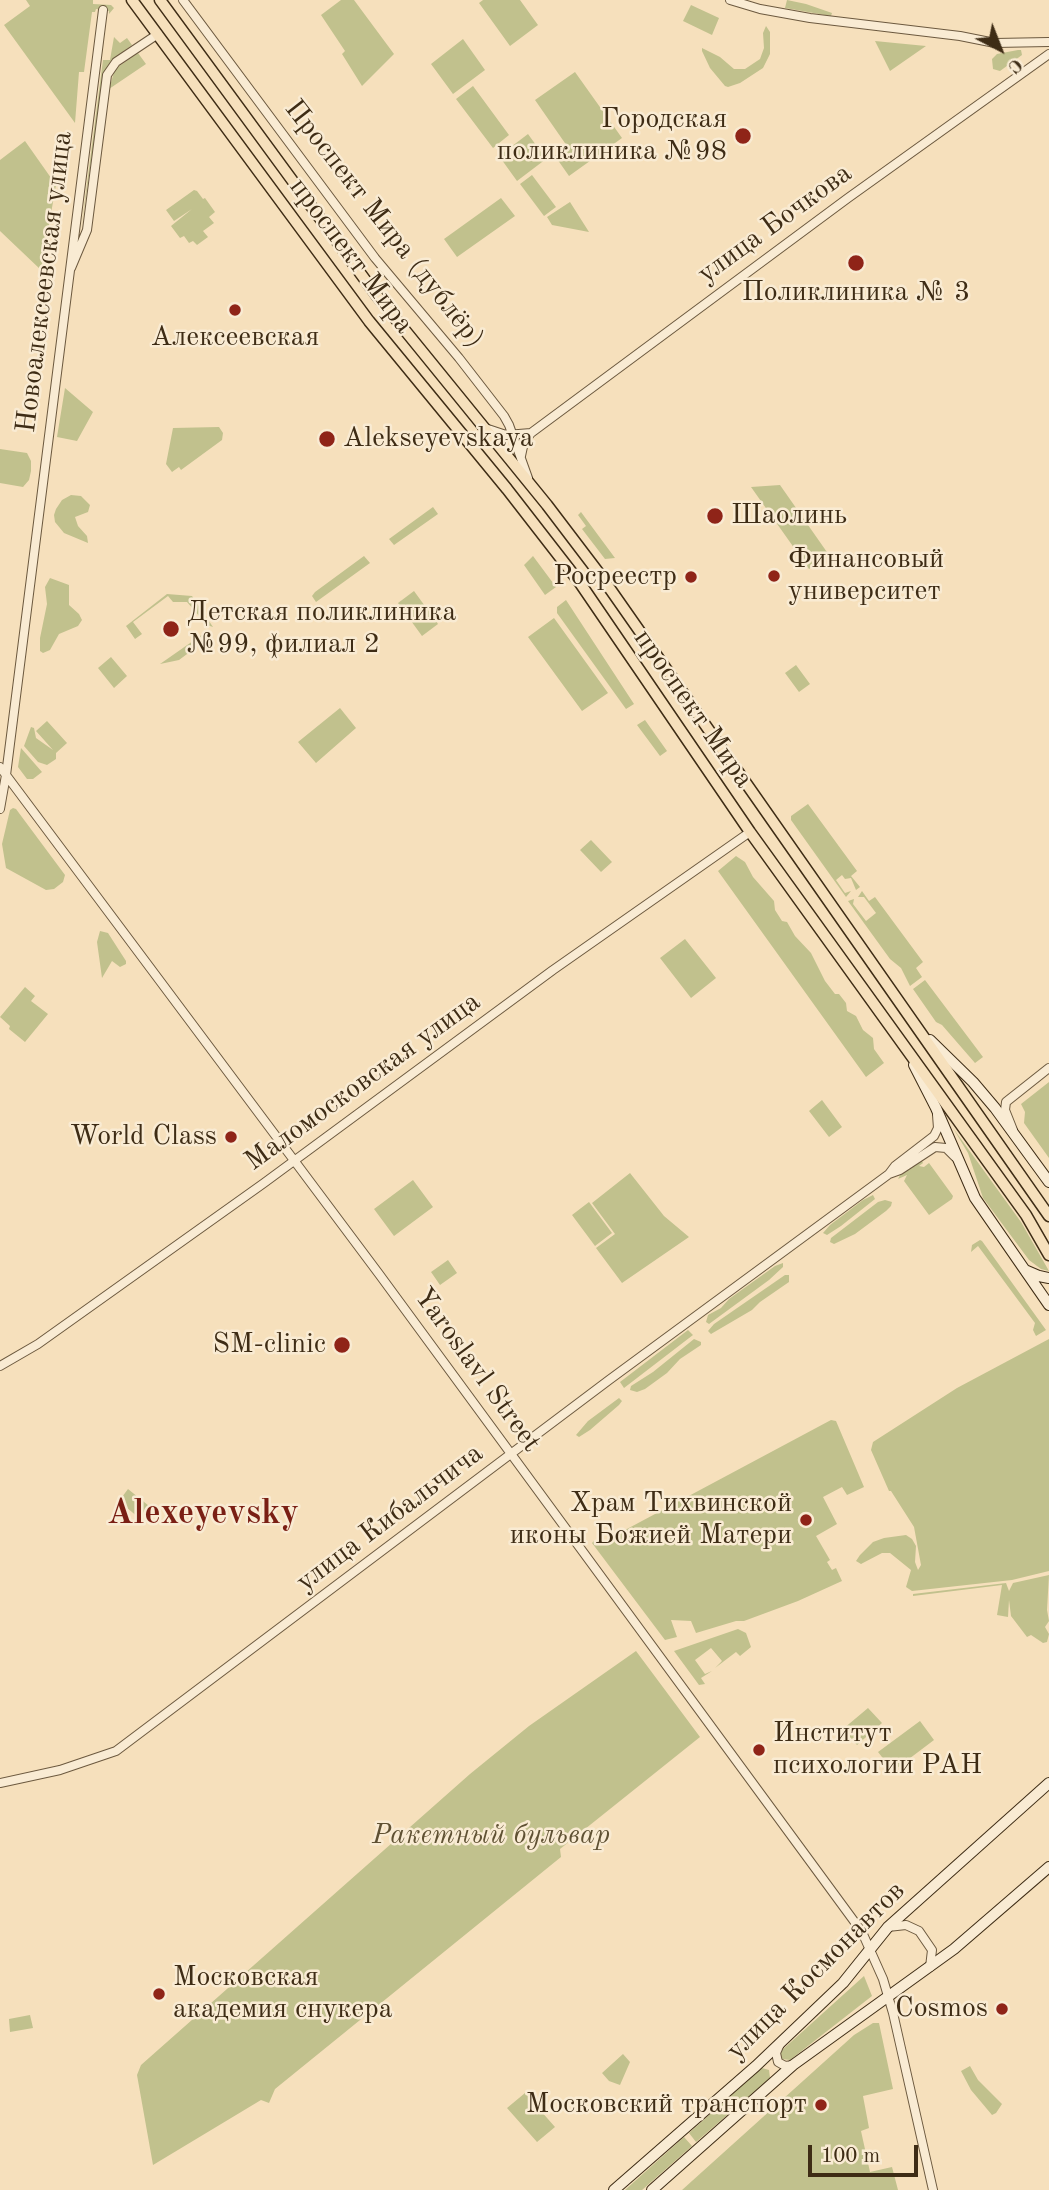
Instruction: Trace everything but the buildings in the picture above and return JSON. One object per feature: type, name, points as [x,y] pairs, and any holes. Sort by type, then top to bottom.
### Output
[{"type":"main road","name":"проспект Мира","points":[[132,0],[369,321],[499,479],[580,583],[750,832],[1026,1214],[1049,1255]]},
{"type":"main road","name":"проспект Мира","points":[[160,0],[377,296],[601,576],[1049,1216]]},
{"type":"main road","points":[[919,1030],[973,1082],[1014,1132],[1049,1182]]},
{"type":"main road","points":[[906,1048],[936,1108],[975,1199],[1049,1305]]},
{"type":"main road","points":[[1021,1268],[1049,1278]]},
{"type":"main road","name":"улица Космонавтов","points":[[614,2190],[780,2044],[843,1983],[888,1927],[1049,1783]]},
{"type":"main road","name":"улица Космонавтов","points":[[652,2190],[793,2065],[930,1968],[1049,1867]]},
{"type":"street","name":"Проспект Мира (дублёр)","points":[[183,0],[375,258],[503,416],[513,434],[531,486]]},
{"type":"street","points":[[730,0],[760,9],[810,18],[960,36],[995,43],[1049,42]]},
{"type":"street","name":"Новоалексеевская улица","points":[[0,809],[103,10]]},
{"type":"street","points":[[68,277],[87,230],[107,75],[117,62],[158,34]]},
{"type":"street","name":"улица Бочкова","points":[[520,456],[521,449],[531,433],[848,198],[1049,54]]},
{"type":"street","points":[[483,426],[498,434],[531,433]]},
{"type":"street","name":"Yaroslavl Street","points":[[0,767],[295,1161],[862,1932],[888,1997],[933,2190]]},
{"type":"street","name":"Маломосковская улица","points":[[0,1366],[38,1345],[295,1161],[553,970],[750,832]]},
{"type":"street","points":[[1014,1132],[1005,1110],[1006,1102],[1049,1068]]},
{"type":"street","name":"улица Кибальчича","points":[[0,1783],[56,1772],[116,1751],[889,1174],[895,1166],[934,1136],[938,1122],[936,1108]]},
{"type":"street","name":"улица Кибальчича","points":[[889,1174],[900,1170],[935,1147],[951,1152],[960,1164]]},
{"type":"street","points":[[888,1927],[906,1924],[919,1931],[932,1950],[930,1968]]},
{"type":"street","points":[[780,2044],[776,2053],[778,2062],[785,2066],[793,2065]]},
{"type":"green space","points":[[26,0],[93,0],[93,4],[111,5],[114,8],[109,14],[109,11],[96,9],[92,12],[84,72],[79,72],[75,123],[4,25],[30,6]]},
{"type":"green space","points":[[341,0],[354,0],[394,54],[362,86],[342,54],[345,51],[321,15]]},
{"type":"green space","points":[[483,0],[520,0],[538,25],[510,46],[479,3]]},
{"type":"green space","points":[[787,0],[832,13],[831,16],[785,8]]},
{"type":"green space","points":[[691,5],[719,18],[712,35],[683,21]]},
{"type":"green space","points":[[766,26],[770,32],[770,54],[763,68],[740,83],[725,86],[710,68],[702,48],[720,57],[734,69],[745,69],[760,59]]},
{"type":"green space","points":[[114,37],[120,43],[127,38],[132,45],[111,61],[104,74],[81,230],[103,60],[110,60]]},
{"type":"green space","points":[[463,39],[485,70],[453,94],[431,64]]},
{"type":"green space","points":[[875,41],[895,43],[926,46],[890,71]]},
{"type":"green space","points":[[1021,50],[1022,55],[1000,71],[993,69],[992,59],[997,54]]},
{"type":"green space","points":[[138,53],[146,64],[109,89],[115,69]]},
{"type":"green space","points":[[575,72],[622,138],[569,176],[555,156],[567,146],[535,100]]},
{"type":"green space","points":[[473,86],[509,135],[493,148],[456,99]]},
{"type":"green space","points":[[528,134],[546,159],[517,181],[499,156]]},
{"type":"green space","points":[[25,141],[56,185],[41,270],[0,231],[0,160]]},
{"type":"green space","points":[[532,175],[556,207],[544,216],[520,184]]},
{"type":"green space","points":[[194,190],[205,198],[215,212],[209,217],[214,223],[203,231],[208,237],[197,245],[193,241],[189,243],[184,236],[180,238],[171,226],[192,209],[174,221],[166,210]]},
{"type":"green space","points":[[501,198],[515,216],[457,257],[444,239]]},
{"type":"green space","points":[[570,202],[589,232],[552,225],[547,217]]},
{"type":"green space","points":[[65,388],[93,412],[77,441],[57,437]]},
{"type":"green space","points":[[219,427],[223,433],[222,440],[181,470],[179,467],[172,472],[166,464],[173,428]]},
{"type":"green space","points":[[0,449],[27,453],[31,461],[31,471],[29,480],[23,487],[0,483]]},
{"type":"green space","points":[[780,485],[829,555],[809,569],[751,487]]},
{"type":"green space","points":[[71,495],[81,496],[90,505],[88,512],[75,517],[78,526],[87,536],[88,543],[64,533],[55,522],[56,509],[62,500]]},
{"type":"green space","points":[[433,507],[438,514],[394,545],[389,539]]},
{"type":"green space","points":[[581,512],[615,558],[605,559],[582,529],[586,526],[578,515]]},
{"type":"green space","points":[[364,556],[370,563],[316,602],[312,596],[315,592]]},
{"type":"green space","points":[[533,556],[556,587],[545,595],[524,565]]},
{"type":"green space","points":[[50,578],[69,585],[69,605],[82,620],[78,626],[59,634],[50,650],[43,653],[40,651],[40,638],[47,604],[45,587]]},
{"type":"green space","points":[[414,591],[438,624],[422,636],[398,603]]},
{"type":"green space","points":[[167,594],[192,596],[213,627],[207,625],[187,602],[173,602],[168,596],[133,622],[142,634],[135,639],[126,626]]},
{"type":"green space","points":[[566,600],[634,704],[626,709],[557,613],[557,607]]},
{"type":"green space","points":[[554,618],[608,693],[582,711],[528,637]]},
{"type":"green space","points":[[203,634],[210,637],[179,660],[160,664]]},
{"type":"green space","points":[[111,657],[127,676],[114,688],[98,668]]},
{"type":"green space","points":[[796,665],[810,684],[799,692],[785,673]]},
{"type":"green space","points":[[340,708],[356,728],[316,763],[298,742]]},
{"type":"green space","points":[[645,720],[667,751],[660,756],[637,725]]},
{"type":"green space","points":[[47,721],[67,743],[56,753],[56,759],[47,765],[38,762],[24,746],[31,727],[34,728],[36,738],[53,750],[36,731]]},
{"type":"green space","points":[[21,748],[42,772],[33,779],[27,779],[18,767]]},
{"type":"green space","points":[[808,804],[857,871],[851,876],[860,887],[856,890],[851,878],[845,879],[842,875],[836,880],[845,893],[851,891],[846,897],[791,820],[791,816]]},
{"type":"green space","points":[[13,808],[65,875],[63,882],[54,889],[46,890],[6,868],[2,844],[10,810]]},
{"type":"green space","points":[[591,840],[612,862],[601,872],[580,850]]},
{"type":"green space","points":[[736,856],[745,862],[753,877],[774,901],[775,910],[782,921],[787,922],[795,936],[811,953],[825,981],[846,1003],[847,1011],[856,1016],[863,1030],[873,1038],[874,1049],[884,1063],[866,1077],[718,871]]},
{"type":"green space","points":[[862,891],[869,901],[875,897],[923,962],[916,968],[922,977],[910,986],[901,968],[890,959],[848,901],[854,899],[853,904],[866,921],[876,913],[864,897],[858,897]]},
{"type":"green space","points":[[100,931],[108,933],[126,961],[126,964],[120,967],[112,961],[102,978],[97,942]]},
{"type":"green space","points":[[685,939],[716,978],[691,998],[660,958]]},
{"type":"green space","points":[[925,980],[983,1057],[975,1063],[942,1025],[936,1022],[913,989]]},
{"type":"green space","points":[[25,987],[35,996],[31,1001],[48,1014],[25,1042],[9,1029],[10,1026],[0,1017]]},
{"type":"green space","points":[[1049,1082],[1049,1158],[1024,1123],[1025,1112],[1021,1104]]},
{"type":"green space","points":[[822,1100],[842,1127],[829,1137],[809,1111]]},
{"type":"green space","points":[[953,1128],[1021,1222],[1049,1271],[1041,1269],[1029,1260],[983,1198],[968,1153]]},
{"type":"green space","points":[[921,1159],[923,1163],[919,1166],[924,1167],[929,1163],[953,1196],[929,1215],[904,1181],[907,1175],[898,1179]]},
{"type":"green space","points":[[630,1173],[664,1216],[689,1237],[622,1283],[596,1248],[615,1234],[592,1203]]},
{"type":"green space","points":[[413,1180],[433,1207],[394,1236],[374,1209]]},
{"type":"green space","points":[[873,1195],[875,1199],[841,1226],[827,1235],[823,1233],[830,1225]]},
{"type":"green space","points":[[589,1202],[612,1233],[595,1246],[572,1215]]},
{"type":"green space","points":[[878,1202],[892,1202],[886,1211],[855,1234],[834,1244],[830,1242],[831,1238]]},
{"type":"green space","points":[[980,1240],[1046,1330],[1036,1336],[1033,1330],[1035,1323],[978,1246],[971,1252],[972,1245]]},
{"type":"green space","points":[[448,1260],[457,1273],[440,1285],[431,1272]]},
{"type":"green space","points":[[783,1263],[783,1267],[769,1280],[709,1324],[706,1322],[708,1315]]},
{"type":"green space","points":[[785,1275],[789,1275],[789,1282],[752,1310],[711,1334],[708,1331],[714,1324]]},
{"type":"green space","points":[[688,1330],[693,1335],[624,1388],[620,1382]]},
{"type":"green space","points":[[694,1339],[701,1342],[701,1345],[680,1359],[667,1373],[645,1389],[637,1392],[630,1390],[631,1386]]},
{"type":"green space","points":[[1049,1339],[1049,1571],[1012,1580],[912,1591],[906,1587],[911,1570],[890,1553],[882,1553],[861,1564],[856,1561],[873,1542],[906,1535],[916,1546],[915,1562],[918,1570],[921,1565],[914,1527],[889,1491],[871,1450],[873,1442],[957,1388]]},
{"type":"green space","points":[[619,1398],[622,1401],[619,1405],[590,1430],[579,1437],[576,1435],[588,1421]]},
{"type":"green space","points":[[831,1420],[836,1421],[864,1487],[847,1495],[842,1487],[823,1497],[837,1524],[816,1536],[830,1560],[827,1562],[832,1570],[836,1568],[842,1581],[744,1621],[696,1633],[691,1621],[671,1620],[677,1637],[665,1640],[592,1543],[594,1541],[597,1545]]},
{"type":"green space","points":[[128,1489],[149,1506],[139,1518],[119,1501]]},
{"type":"green space","points":[[1049,1575],[1049,1621],[1045,1627],[1049,1634],[1047,1642],[1043,1643],[1031,1635],[1027,1637],[1011,1616],[1009,1600],[1008,1617],[997,1615],[1002,1585],[913,1596],[1006,1583],[1009,1591],[1013,1583]]},
{"type":"green space","points":[[738,1629],[746,1633],[751,1647],[740,1656],[736,1652],[715,1668],[722,1661],[711,1648],[695,1660],[705,1674],[712,1671],[701,1678],[705,1684],[699,1685],[674,1651]]},
{"type":"green space","name":"Ракетный бульвар","points":[[636,1651],[700,1737],[560,1849],[561,1857],[275,2089],[269,2103],[261,2100],[153,2165],[137,2075],[141,2065],[470,1774],[529,1726]]},
{"type":"green space","points":[[868,1708],[882,1723],[857,1745],[843,1729]]},
{"type":"green space","points":[[920,1721],[934,1740],[893,1771],[878,1752]]},
{"type":"green space","points":[[864,1976],[872,1996],[790,2060],[781,2059],[781,2051]]},
{"type":"green space","points":[[30,2015],[33,2028],[10,2032],[9,2019]]},
{"type":"green space","name":"Московский транспорт","points":[[873,2023],[879,2023],[893,2089],[863,2096],[869,2128],[861,2131],[870,2172],[892,2167],[898,2190],[682,2190],[854,2035]]},
{"type":"green space","points":[[623,2054],[630,2062],[620,2085],[609,2081],[602,2073]]},
{"type":"green space","points":[[970,2066],[978,2080],[1002,2104],[992,2115],[971,2090],[961,2071]]},
{"type":"green space","points":[[762,2068],[769,2070],[770,2078],[696,2142],[689,2133]]},
{"type":"green space","points":[[525,2093],[555,2127],[537,2142],[507,2108]]},
{"type":"green space","points":[[684,2137],[692,2146],[642,2190],[625,2190]]},
{"type":"place","name":"Городская поликлиника №98","points":[[743,136]]},
{"type":"place","name":"Поликлиника № 3","points":[[856,263]]},
{"type":"place","name":"Алексеевская","points":[[235,310]]},
{"type":"place","name":"Alekseyevskaya","points":[[327,439]]},
{"type":"place","name":"Шаолинь","points":[[715,516]]},
{"type":"place","name":"Финансовый университет","points":[[774,576]]},
{"type":"place","name":"Росреестр","points":[[691,577]]},
{"type":"place","name":"Детская поликлиника №99, филиал 2","points":[[171,629]]},
{"type":"place","name":"World Class","points":[[231,1137]]},
{"type":"place","name":"SM-clinic","points":[[342,1345]]},
{"type":"place","name":"Храм Тихвинской иконы Божией Матери","points":[[806,1520]]},
{"type":"place","name":"Институт психологии РАН","points":[[759,1750]]},
{"type":"place","name":"Московская академия снукера","points":[[159,1994]]},
{"type":"place","name":"Cosmos","points":[[1002,2009]]},
{"type":"place","name":"Московский транспорт","points":[[821,2105]]},
{"type":"district","name":"Alexeyevsky","points":[[203,1514]]}]
